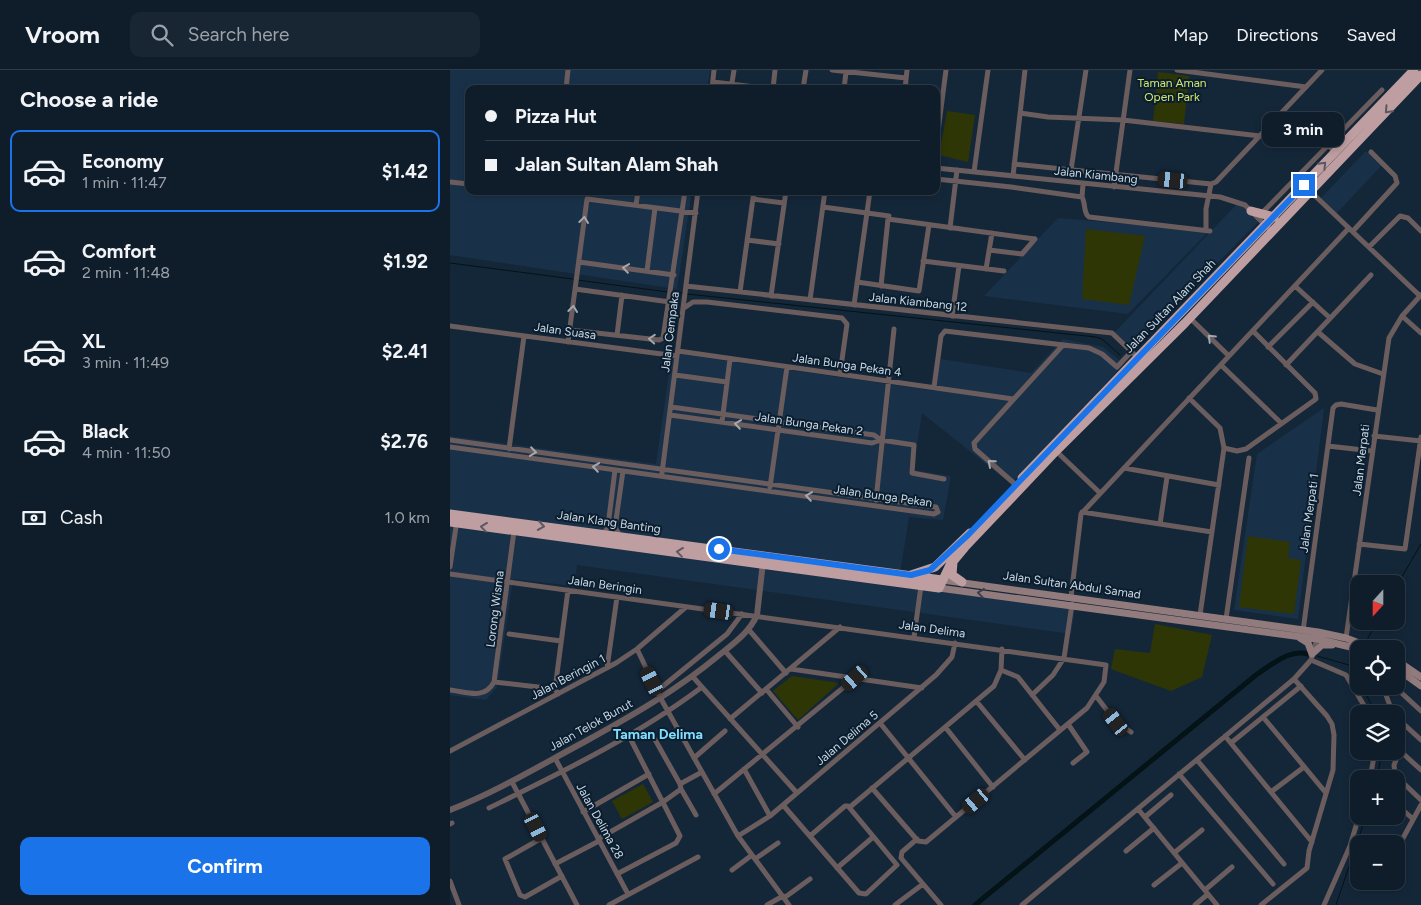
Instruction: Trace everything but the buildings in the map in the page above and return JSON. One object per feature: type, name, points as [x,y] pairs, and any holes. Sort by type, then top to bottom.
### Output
[{"type":"highway","name":"Jalan Sultan Alam Shah","points":[[1269,228],[1274,217],[1307,188],[1335,152],[1412,71]]},
{"type":"highway","name":"Jalan Sultan Alam Shah","points":[[944,560],[1221,279],[1307,188],[1421,75]]},
{"type":"highway","points":[[1251,211],[1274,217]]},
{"type":"highway","name":"Jalan Sultan Alam Shah","points":[[936,583],[954,559],[1054,449],[1134,355],[1221,279]]},
{"type":"highway","name":"Jalan Klang Banting","points":[[453,522],[621,536],[763,559]]},
{"type":"highway","name":"Jalan Klang Banting","points":[[453,522],[514,531],[763,559]]},
{"type":"highway","name":"Jalan Sultan Abdul Samad","points":[[763,559],[911,575],[936,583]]},
{"type":"highway","name":"Jalan Sultan Abdul Samad","points":[[763,559],[921,586],[936,583]]},
{"type":"highway","points":[[954,559],[952,575],[962,582]]},
{"type":"highway","points":[[911,575],[930,570],[944,560]]},
{"type":"highway","points":[[936,583],[944,560]]},
{"type":"main road","name":"Jalan Sultan Abdul Samad","points":[[936,583],[962,582],[1071,601],[1200,615],[1303,630],[1350,643]]},
{"type":"main road","name":"Jalan Sultan Abdul Samad","points":[[936,583],[1071,601],[1286,634],[1317,635]]},
{"type":"main road","points":[[1286,634],[1308,643],[1312,657]]},
{"type":"main road","points":[[1312,657],[1322,645],[1345,641]]},
{"type":"main road","points":[[1405,666],[1421,677]]},
{"type":"main road","points":[[1405,674],[1421,686]]},
{"type":"street","points":[[566,85],[568,70]]},
{"type":"street","points":[[713,85],[714,70]]},
{"type":"street","points":[[732,85],[734,70]]},
{"type":"street","points":[[773,85],[775,70]]},
{"type":"street","points":[[804,85],[806,70]]},
{"type":"street","points":[[832,70],[906,78]]},
{"type":"street","points":[[905,85],[907,70]]},
{"type":"street","points":[[940,116],[946,70]]},
{"type":"street","points":[[974,172],[988,70]]},
{"type":"street","points":[[1013,176],[1025,70]]},
{"type":"street","points":[[1071,170],[1086,70]]},
{"type":"street","points":[[1114,187],[1130,70]]},
{"type":"street","points":[[1177,70],[1306,87]]},
{"type":"street","points":[[1014,164],[1211,184],[1216,182],[1322,70]]},
{"type":"street","points":[[844,85],[846,72]]},
{"type":"street","points":[[713,82],[727,85]]},
{"type":"street","points":[[1261,214],[1382,90]]},
{"type":"street","points":[[1020,113],[1048,117],[1079,116],[1123,120],[1260,136]]},
{"type":"street","points":[[1306,124],[1335,152]]},
{"type":"street","points":[[1032,694],[1053,675],[1064,658],[1082,512],[1295,286],[1397,183],[1395,176],[1372,152]]},
{"type":"street","name":"Jalan Kiambang","points":[[940,168],[1208,196],[1237,201],[1269,228]]},
{"type":"street","points":[[950,228],[957,170]]},
{"type":"street","name":"Jalan Kiambang","points":[[940,180],[1082,197]]},
{"type":"street","points":[[450,182],[465,184]]},
{"type":"street","points":[[1083,184],[1082,197],[1085,212],[1090,218],[1208,230],[1208,196],[1211,184]]},
{"type":"street","points":[[1307,188],[1421,296]]},
{"type":"street","points":[[636,205],[637,195]]},
{"type":"street","points":[[570,330],[659,340],[663,338],[674,275],[684,195]]},
{"type":"street","name":"Jalan Cempaka","points":[[662,473],[698,195]]},
{"type":"street","points":[[740,292],[754,195]]},
{"type":"street","points":[[771,296],[785,195]]},
{"type":"street","points":[[810,300],[824,195]]},
{"type":"street","points":[[854,305],[869,195]]},
{"type":"street","points":[[568,342],[587,199],[696,213]]},
{"type":"street","points":[[753,199],[784,203]]},
{"type":"street","points":[[823,207],[867,212],[928,225],[1035,239],[1022,254],[989,250]]},
{"type":"street","points":[[647,271],[655,208]]},
{"type":"street","points":[[1369,247],[1400,216],[1408,218],[1421,231]]},
{"type":"street","points":[[882,286],[888,218]]},
{"type":"street","points":[[857,282],[919,291],[928,225]]},
{"type":"street","points":[[986,269],[992,233]]},
{"type":"street","points":[[747,240],[779,244]]},
{"type":"street","points":[[923,261],[1004,272]]},
{"type":"street","points":[[579,262],[674,275]]},
{"type":"street","points":[[952,316],[959,266]]},
{"type":"street","points":[[1286,365],[1370,275]]},
{"type":"street","points":[[1295,286],[1330,318]]},
{"type":"street","points":[[576,287],[622,295],[670,300]]},
{"type":"street","name":"Jalan Kiambang 12","points":[[685,289],[740,292],[1112,333],[1134,355]]},
{"type":"street","points":[[617,335],[622,295]]},
{"type":"street","name":"Jalan Merpati","points":[[1345,641],[1377,410],[1389,338],[1402,316],[1421,296]]},
{"type":"street","points":[[684,308],[693,302],[707,302],[842,318],[847,324],[840,374]]},
{"type":"street","points":[[1268,347],[1313,302]]},
{"type":"street","points":[[1402,316],[1421,334]]},
{"type":"street","points":[[1193,321],[1229,356]]},
{"type":"street","name":"Jalan Suasa","points":[[450,326],[678,354]]},
{"type":"street","points":[[875,502],[894,329]]},
{"type":"street","points":[[934,387],[941,336],[945,331],[1089,348],[1102,354],[1117,367],[1134,355]]},
{"type":"street","points":[[1224,448],[1246,449],[1315,401],[1317,396],[1253,331]]},
{"type":"street","points":[[1318,332],[1355,364],[1383,374]]},
{"type":"street","points":[[509,449],[524,336]]},
{"type":"street","points":[[1016,485],[973,445],[976,438],[1063,345]]},
{"type":"street","name":"Jalan Bunga Pekan 4","points":[[678,354],[887,380],[1013,399]]},
{"type":"street","points":[[722,422],[730,359]]},
{"type":"street","points":[[1221,365],[1281,423]]},
{"type":"street","points":[[770,488],[787,367]]},
{"type":"street","points":[[675,375],[727,382]]},
{"type":"street","points":[[1189,398],[1220,428],[1224,448],[1200,615]]},
{"type":"street","name":"Jalan Merpati 1","points":[[1303,630],[1333,408],[1341,404],[1377,410]]},
{"type":"street","name":"Jalan Bunga Pekan 2","points":[[670,407],[874,435],[881,440]]},
{"type":"street","name":"Jalan Bunga Pekan 2","points":[[670,415],[872,443],[881,440]]},
{"type":"street","points":[[1374,436],[1421,441]]},
{"type":"street","points":[[1359,544],[1405,549],[1421,437]]},
{"type":"street","name":"Jalan Bunga Pekan","points":[[450,440],[770,488],[875,502],[936,507],[938,512],[934,514],[875,502]]},
{"type":"street","points":[[881,440],[914,445],[912,473],[944,479]]},
{"type":"street","points":[[458,442],[458,448]]},
{"type":"street","points":[[1328,446],[1372,451]]},
{"type":"street","name":"Jalan Bunga Pekan","points":[[450,447],[623,471],[662,473]]},
{"type":"street","points":[[1054,449],[1100,493]]},
{"type":"street","points":[[1226,619],[1249,458]]},
{"type":"street","points":[[1124,468],[1219,485]]},
{"type":"street","points":[[604,534],[608,526],[615,470]]},
{"type":"street","points":[[621,536],[615,527],[623,471]]},
{"type":"street","points":[[1160,524],[1167,477]]},
{"type":"street","points":[[1414,485],[1421,486]]},
{"type":"street","points":[[1082,512],[1212,532]]},
{"type":"street","points":[[450,567],[453,522]]},
{"type":"street","name":"Lorong Wisma","points":[[450,690],[483,694],[490,689],[494,682],[514,531]]},
{"type":"street","name":"Jalan Telok Bunut","points":[[450,810],[512,782],[661,699],[693,677],[749,630],[757,615],[763,559]]},
{"type":"street","name":"Jalan Beringin","points":[[450,574],[757,615]]},
{"type":"street","points":[[914,637],[921,586]]},
{"type":"street","points":[[554,689],[568,590]]},
{"type":"street","points":[[607,668],[617,597]]},
{"type":"street","name":"Jalan Beringin 1","points":[[450,751],[607,668],[637,649],[686,607]]},
{"type":"street","points":[[657,691],[727,634],[742,614]]},
{"type":"street","name":"Jalan Delima","points":[[757,615],[1104,664],[1108,669],[1096,696]]},
{"type":"street","points":[[730,719],[840,627]]},
{"type":"street","points":[[749,630],[788,671],[922,688]]},
{"type":"street","points":[[509,634],[561,641]]},
{"type":"street","points":[[1024,904],[1294,679],[1312,657],[1317,635]]},
{"type":"street","name":"Jalan Delima 5","points":[[738,836],[770,816],[922,688],[949,662],[955,643]]},
{"type":"street","points":[[637,649],[661,699],[738,836],[789,905]]},
{"type":"street","points":[[810,836],[845,806],[850,807],[994,686],[1001,670],[1002,649]]},
{"type":"street","points":[[725,651],[798,727]]},
{"type":"street","points":[[1312,657],[1346,675],[1364,705]]},
{"type":"street","points":[[1001,670],[1018,677],[1060,730]]},
{"type":"street","points":[[693,677],[797,793]]},
{"type":"street","points":[[714,794],[798,727],[855,678]]},
{"type":"street","points":[[1261,905],[1305,871],[1308,866],[1312,842],[1326,794],[1334,757],[1332,724],[1294,679]]},
{"type":"street","points":[[494,682],[554,689],[558,694]]},
{"type":"street","points":[[1231,743],[1301,686]]},
{"type":"street","points":[[489,808],[561,772],[669,712],[702,687]]},
{"type":"street","points":[[1404,695],[1421,711]]},
{"type":"street","points":[[872,788],[919,840],[928,841],[1087,708],[1096,696],[1116,722],[1131,732]]},
{"type":"street","points":[[977,702],[1025,760]]},
{"type":"street","points":[[1263,717],[1326,794]]},
{"type":"street","points":[[880,723],[956,817]]},
{"type":"street","points":[[1068,724],[1087,752],[1073,763]]},
{"type":"street","points":[[1405,725],[1421,740]]},
{"type":"street","points":[[946,728],[993,786]]},
{"type":"street","points":[[694,758],[724,732]]},
{"type":"street","points":[[617,874],[676,843],[680,832],[628,734]]},
{"type":"street","points":[[653,736],[696,815]]},
{"type":"street","points":[[1225,736],[1312,842]]},
{"type":"street","points":[[1405,755],[1421,770]]},
{"type":"street","name":"Jalan Delima 28","points":[[555,758],[628,894]]},
{"type":"street","points":[[1197,760],[1284,864]]},
{"type":"street","points":[[1395,760],[1395,775],[1421,800]]},
{"type":"street","points":[[1272,792],[1304,767]]},
{"type":"street","points":[[744,769],[770,816]]},
{"type":"street","points":[[555,864],[663,802],[680,786],[702,772]]},
{"type":"street","points":[[583,812],[649,774]]},
{"type":"street","points":[[1179,774],[1273,884]]},
{"type":"street","points":[[512,782],[577,905]]},
{"type":"street","points":[[1145,817],[1171,795]]},
{"type":"street","points":[[783,805],[857,892],[866,894],[895,869],[896,864],[850,807]]},
{"type":"street","points":[[1404,835],[1421,805]]},
{"type":"street","points":[[1138,809],[1217,905]]},
{"type":"street","points":[[1405,812],[1413,819]]},
{"type":"street","points":[[1324,905],[1350,846],[1356,825]]},
{"type":"street","points":[[1126,850],[1154,828]]},
{"type":"street","points":[[1174,853],[1202,830]]},
{"type":"street","points":[[542,838],[505,859],[520,895],[525,897],[562,876]]},
{"type":"street","points":[[837,868],[872,838]]},
{"type":"street","points":[[919,840],[902,852],[901,858],[941,905]]},
{"type":"street","points":[[732,870],[778,842]]},
{"type":"street","points":[[609,905],[698,857]]},
{"type":"street","points":[[1154,885],[1182,863]]},
{"type":"street","points":[[1195,905],[1232,867]]},
{"type":"street","points":[[767,905],[810,879]]},
{"type":"street","points":[[450,881],[459,905]]},
{"type":"street","points":[[895,905],[922,884]]},
{"type":"shaded area","points":[[450,70],[710,70],[708,85],[465,85],[465,195],[691,195],[677,289],[450,255]]},
{"type":"shaded area","points":[[1365,152],[1370,153],[1382,165],[1336,214],[1320,199]]},
{"type":"shaded area","points":[[1237,204],[1244,207],[1259,221],[1131,350],[1114,333]]},
{"type":"shaded area","points":[[1058,218],[1209,231],[1128,314],[984,296]]},
{"type":"shaded area","points":[[1063,339],[1103,347],[1124,364],[1011,484],[922,413],[913,470],[951,476],[943,520],[909,517],[898,586],[1075,609],[1071,634],[577,565],[574,586],[513,579],[497,687],[486,700],[450,695],[450,436],[656,464],[672,353],[935,391],[940,359],[1031,373]]},
{"type":"shaded area","points":[[1324,408],[1298,619],[1234,610],[1257,454]]},
{"type":"green space","name":"Taman Aman Open Park","points":[[1158,72],[1189,76],[1184,124],[1153,121]]},
{"type":"green space","points":[[947,111],[975,115],[968,162],[940,155]]},
{"type":"green space","points":[[1086,229],[1145,236],[1129,305],[1082,299]]},
{"type":"green space","points":[[1248,536],[1290,542],[1288,558],[1301,560],[1294,614],[1239,607]]},
{"type":"green space","points":[[1155,624],[1212,635],[1202,677],[1171,691],[1111,669],[1115,649],[1150,653]]},
{"type":"green space","points":[[792,676],[839,683],[798,720],[773,691]]},
{"type":"green space","points":[[643,784],[653,802],[622,819],[612,801]]},
{"type":"waterway","points":[[450,263],[573,279]]},
{"type":"waterway","points":[[577,280],[668,292]]},
{"type":"waterway","points":[[672,292],[683,293]]},
{"type":"waterway","points":[[687,294],[1096,337],[1102,339],[1120,355]]},
{"type":"waterway","points":[[1403,575],[1421,544]]},
{"type":"waterway","points":[[1367,640],[1372,630]]},
{"type":"waterway","points":[[975,905],[1256,675],[1287,656],[1301,653],[1308,654]]},
{"type":"waterway","points":[[1317,656],[1350,667]]},
{"type":"waterway","points":[[1366,695],[1372,705]]},
{"type":"waterway","points":[[1379,770],[1380,760]]},
{"type":"waterway","points":[[1336,905],[1363,825]]},
{"type":"district","name":"Taman Delima","points":[[658,734]]},
{"type":"route","points":[[719,549],[911,575],[930,570],[944,560],[1304,185]]}]
